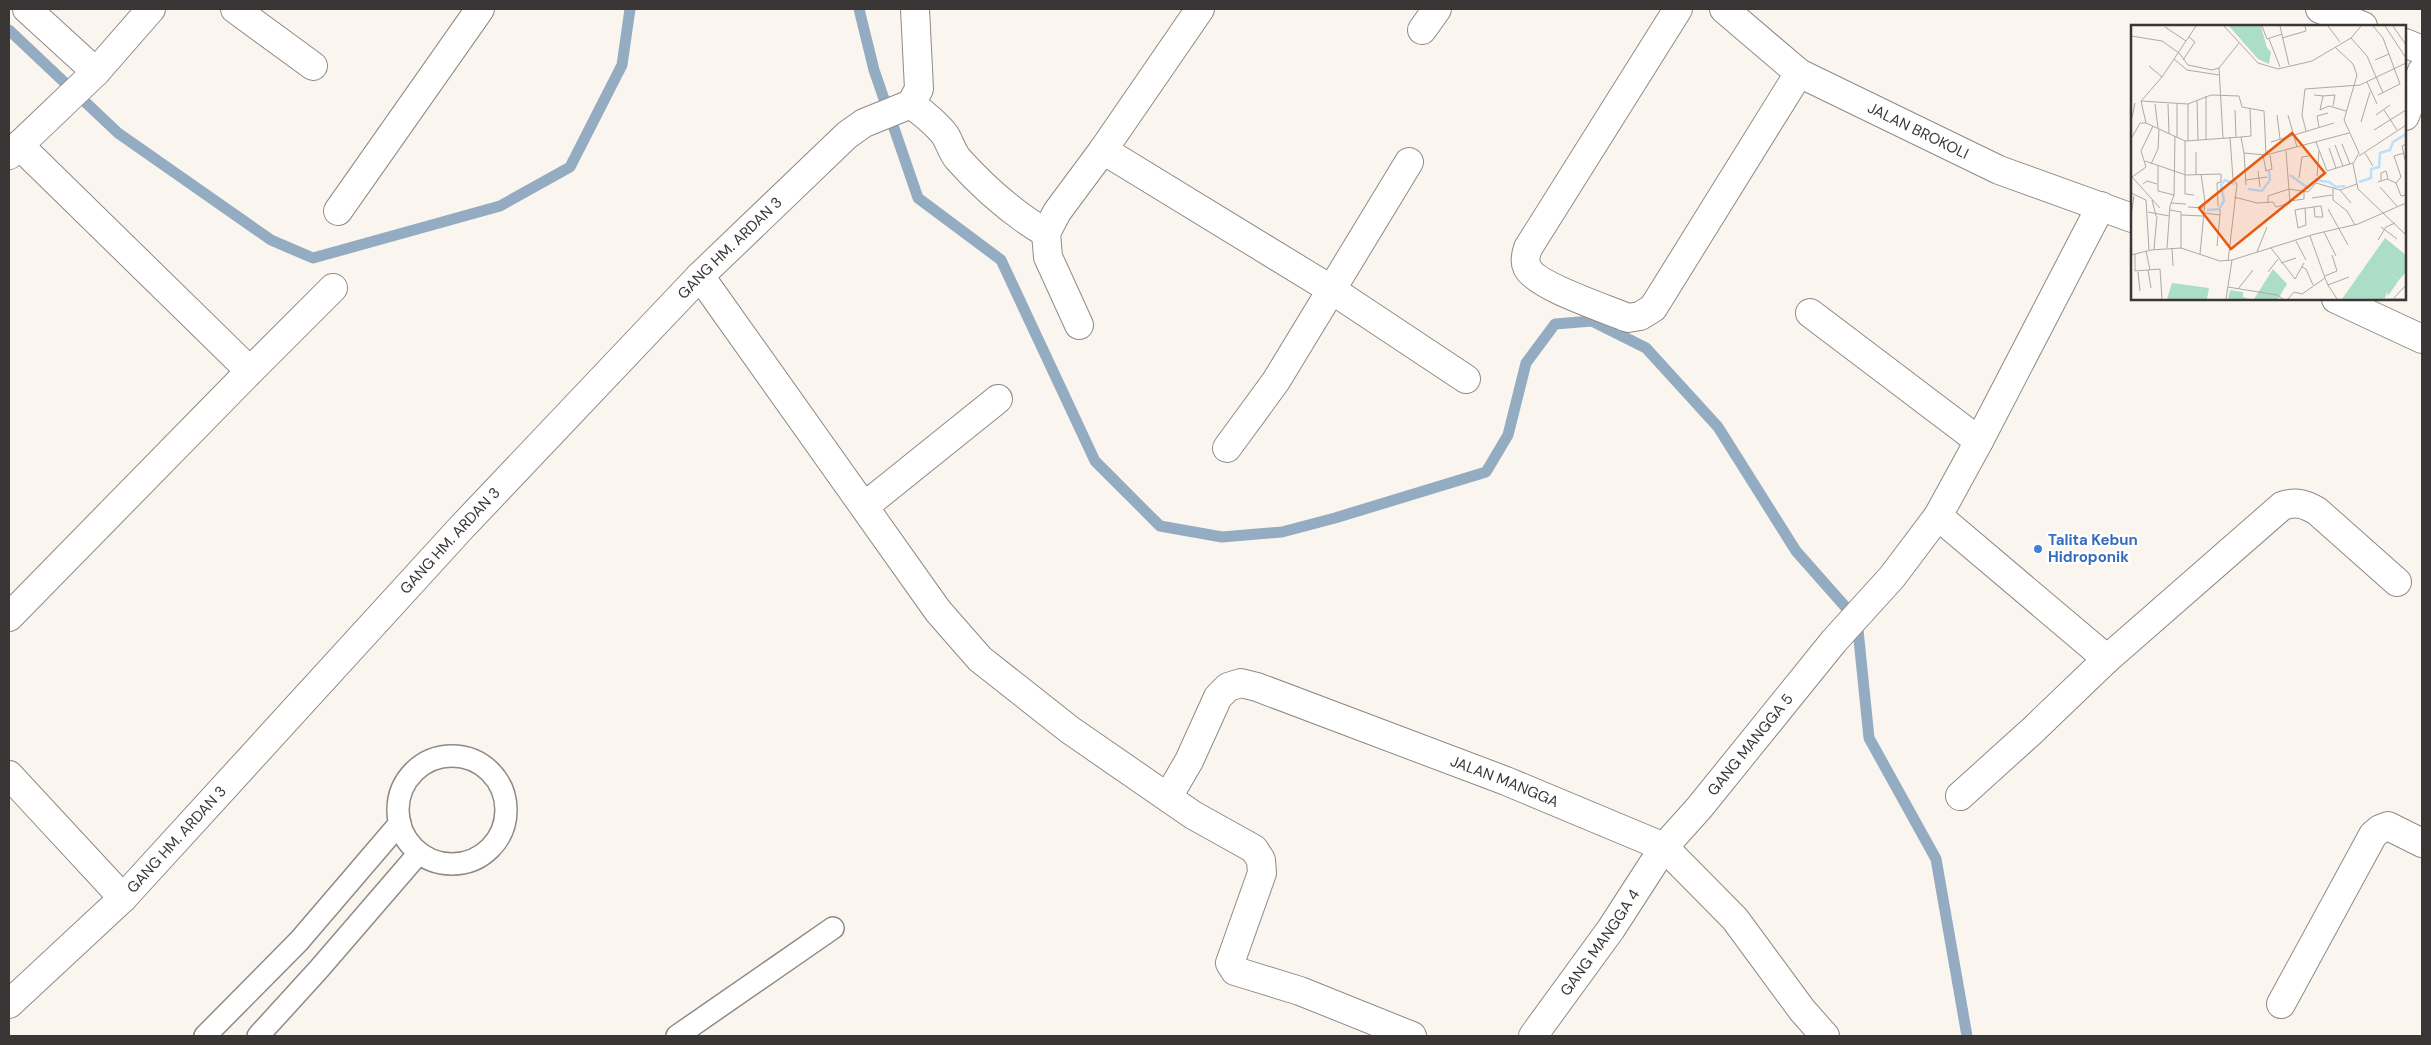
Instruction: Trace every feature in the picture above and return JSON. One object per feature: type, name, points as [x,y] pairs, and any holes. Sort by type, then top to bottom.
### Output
[{"type":"street","points":[[28,9],[94,74]]},
{"type":"street","points":[[151,9],[94,74],[14,150],[250,371]]},
{"type":"street","points":[[235,9],[313,66]]},
{"type":"street","points":[[338,211],[480,9]]},
{"type":"street","points":[[915,9],[919,90],[907,105],[944,135],[956,157],[995,196],[1023,220],[1046,234]]},
{"type":"street","points":[[1079,325],[1048,257],[1046,234],[1057,212],[1103,150],[1200,9]]},
{"type":"street","points":[[1678,9],[1528,248],[1525,258],[1527,267],[1540,281],[1628,318],[1640,316],[1653,308],[1799,73]]},
{"type":"street","points":[[2320,9],[2360,25]]},
{"type":"street","name":"JALAN BROKOLI","points":[[1732,12],[1799,73],[1999,170],[2131,218]]},
{"type":"street","points":[[2406,43],[2422,50]]},
{"type":"street","points":[[2406,113],[2422,71]]},
{"type":"street","name":"GANG HM. ARDAN 3","points":[[9,1004],[123,898],[461,528],[700,276],[847,135],[864,123],[907,105]]},
{"type":"street","points":[[1103,150],[1332,290],[1466,379]]},
{"type":"street","points":[[1227,448],[1276,381],[1409,162]]},
{"type":"street","name":"GANG MANGGA 5","points":[[1664,847],[1699,808],[1834,641],[1892,577],[1938,516],[2101,206]]},
{"type":"street","points":[[700,276],[938,611],[980,659],[1070,730],[1193,815],[1254,849],[1261,860],[1262,873],[1230,962],[1235,971],[1300,991],[1412,1036]]},
{"type":"street","points":[[9,617],[333,288]]},
{"type":"street","points":[[2338,300],[2422,338]]},
{"type":"street","points":[[1810,313],[1979,441]]},
{"type":"street","points":[[865,506],[998,399]]},
{"type":"street","points":[[1960,796],[2032,732],[2106,659],[2282,506],[2292,502],[2306,505],[2317,511],[2397,582]]},
{"type":"street","points":[[1938,516],[2106,659]]},
{"type":"street","name":"JALAN MANGGA","points":[[1168,797],[1188,761],[1218,697],[1228,686],[1241,683],[1257,687],[1506,781],[1664,847],[1735,919],[1802,1010],[1825,1036]]},
{"type":"street","points":[[9,775],[123,898]]},
{"type":"street","points":[[2281,1004],[2373,835],[2380,829],[2388,826],[2422,843]]},
{"type":"street","name":"GANG MANGGA 4","points":[[1533,1036],[1611,930],[1664,847]]},
{"type":"lane","points":[[445,755],[463,756],[480,763],[494,775],[503,790],[507,807],[505,824],[498,841],[485,854],[470,862],[452,864],[435,861],[419,853],[407,840],[400,823],[398,804],[403,787],[412,772],[428,761],[445,755]]},
{"type":"lane","points":[[205,1036],[299,941],[400,823]]},
{"type":"lane","points":[[258,1036],[319,969],[419,853]]},
{"type":"lane","points":[[677,1036],[833,928]]},
{"type":"waterway","points":[[9,30],[118,133],[271,240],[313,258],[500,206],[570,167],[622,65],[630,9]]},
{"type":"waterway","points":[[859,9],[874,70],[918,198],[1001,260],[1095,461],[1160,526],[1222,537],[1282,532],[1335,518],[1486,472],[1508,435],[1526,363],[1555,324],[1592,321],[1646,348],[1718,427],[1796,551],[1857,620],[1869,738],[1936,859],[1967,1036]]},
{"type":"place","name":"Talita Kebun Hidroponik","points":[[2038,549]]}]
